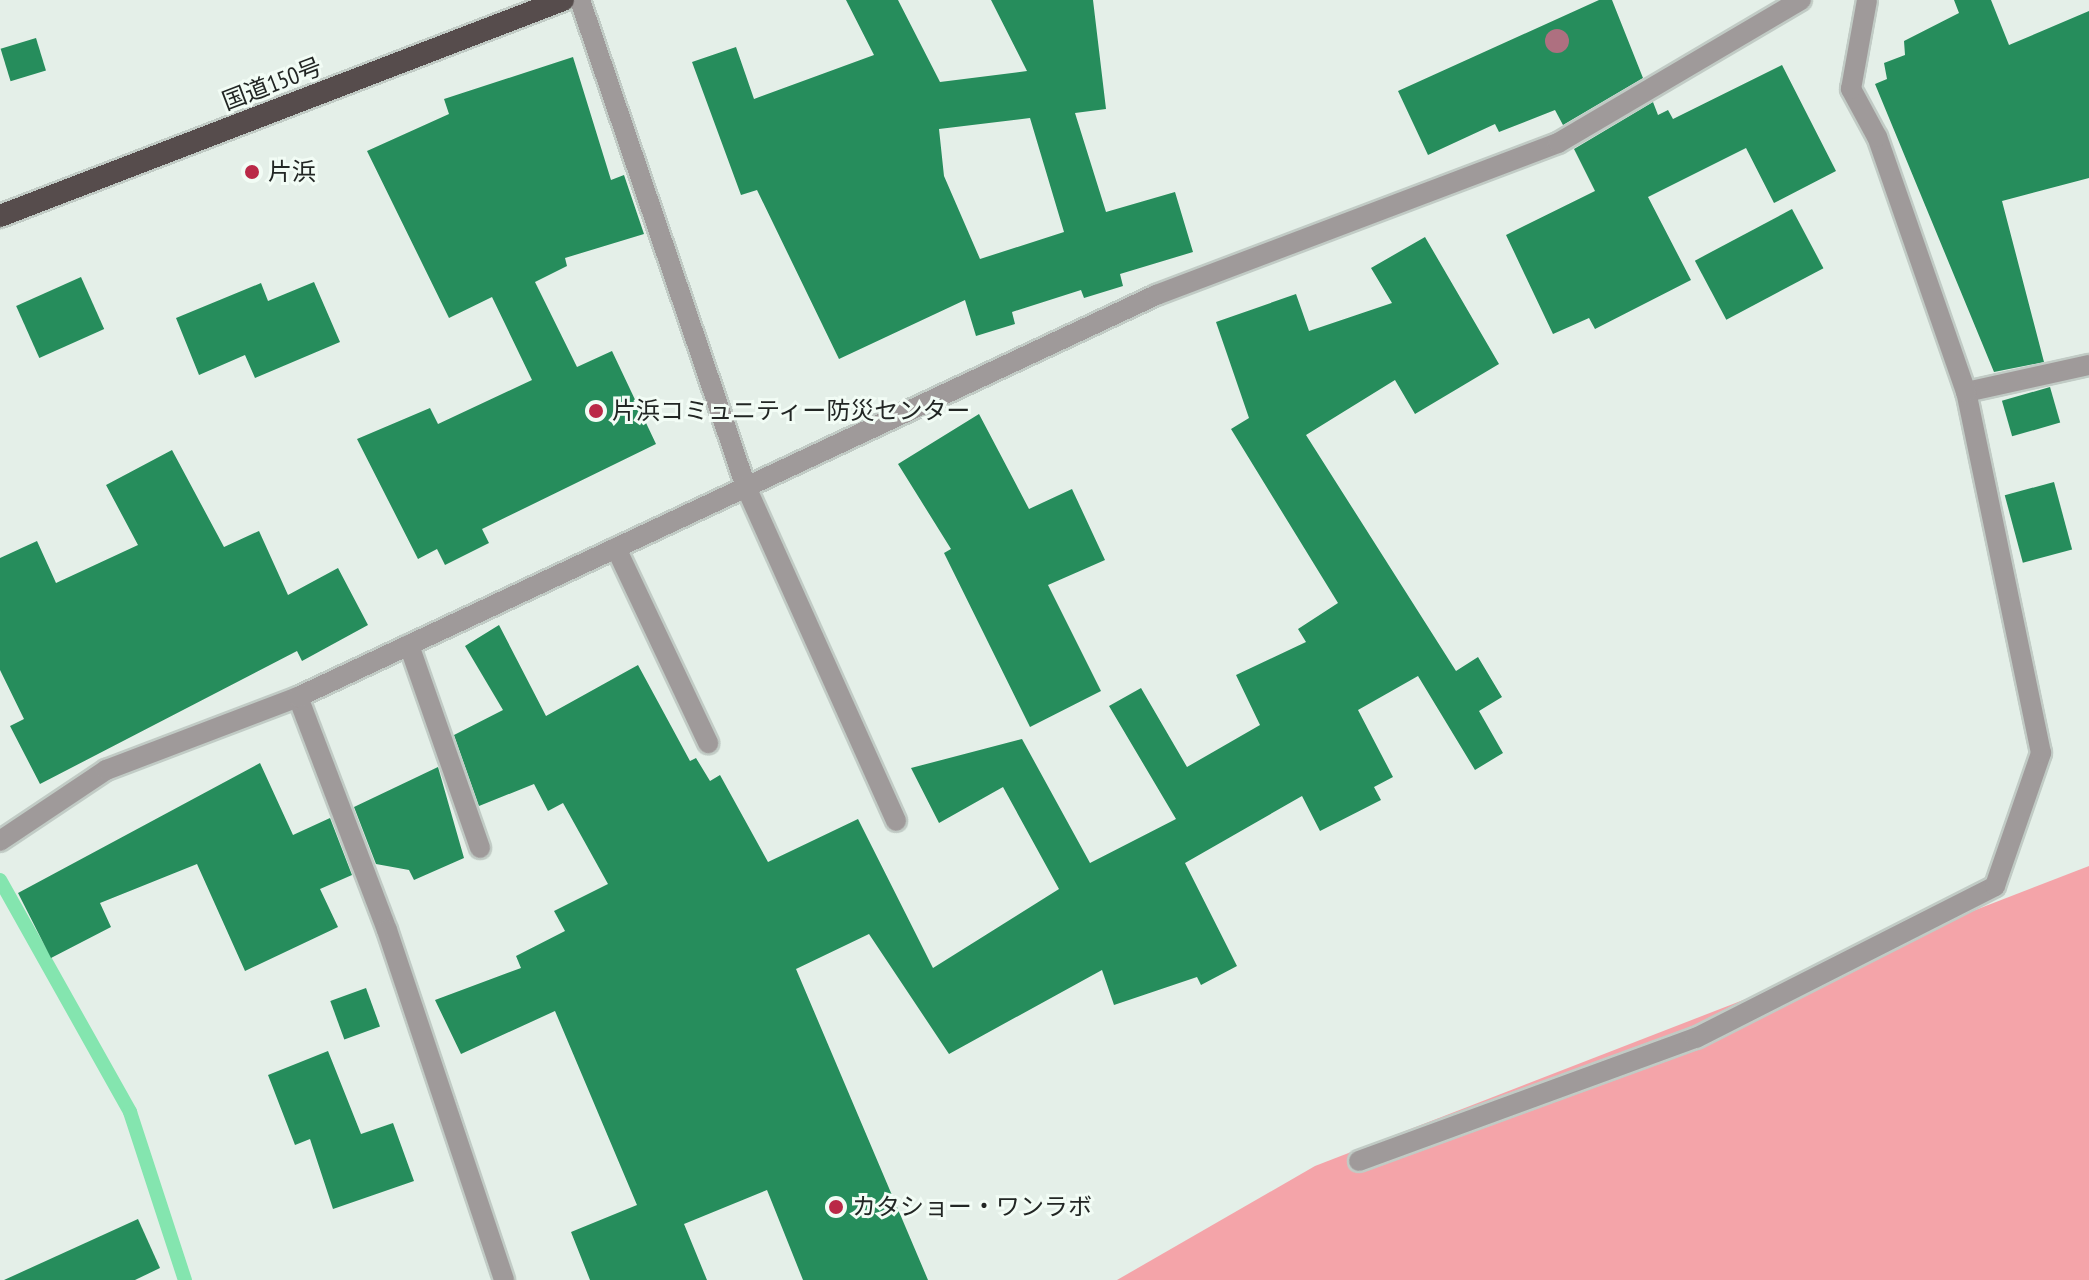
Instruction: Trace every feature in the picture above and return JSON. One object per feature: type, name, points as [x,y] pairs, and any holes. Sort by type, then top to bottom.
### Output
[{"type":"highway","name":"国道150号","points":[[0,216],[563,0]]},
{"type":"street","points":[[580,0],[746,487],[896,821]]},
{"type":"street","points":[[0,841],[106,770],[298,697],[1156,295],[1558,143],[1801,0]]},
{"type":"street","points":[[1359,1161],[1696,1038],[1995,886],[2041,753],[1966,392],[1877,137],[1851,89],[1867,0]]},
{"type":"street","points":[[1966,392],[2089,365]]},
{"type":"street","points":[[616,548],[708,743]]},
{"type":"street","points":[[409,645],[480,848]]},
{"type":"street","points":[[298,697],[387,930],[504,1280]]},
{"type":"shaded area","points":[[2089,866],[2089,1280],[1117,1280],[1315,1166]]},
{"type":"building","points":[[846,0],[898,0],[940,82],[1027,71],[991,0],[1093,0],[1106,109],[1075,113],[1106,212],[1175,192],[1193,252],[1120,274],[1123,286],[1084,298],[1081,290],[1012,312],[1015,324],[976,336],[965,300],[839,359],[757,190],[741,195],[692,62],[736,47],[754,99],[874,55]],"holes":[[[1030,118],[1064,232],[980,259],[944,176],[939,129]]]},
{"type":"building","points":[[1599,0],[1612,0],[1643,78],[1563,125],[1555,110],[1499,132],[1495,124],[1428,155],[1398,91]]},
{"type":"building","points":[[1954,0],[1991,0],[2009,45],[2089,11],[2089,178],[2002,201],[2044,362],[1994,372],[1875,84],[1887,79],[1884,63],[1905,55],[1904,41],[1959,13]]},
{"type":"building","points":[[36,38],[46,71],[11,81],[1,49]]},
{"type":"building","points":[[573,57],[611,180],[624,175],[644,234],[565,258],[567,266],[535,282],[577,367],[612,351],[656,444],[482,529],[489,543],[445,565],[437,549],[418,559],[357,439],[430,408],[438,424],[532,380],[492,297],[449,318],[367,151],[449,114],[444,99]]},
{"type":"building","points":[[1782,65],[1836,171],[1774,203],[1746,148],[1648,197],[1691,280],[1595,329],[1589,318],[1553,334],[1506,235],[1595,191],[1574,149],[1653,102],[1658,115],[1668,110],[1673,119]]},
{"type":"building","points":[[1792,209],[1823,268],[1726,320],[1695,261]]},
{"type":"building","points":[[1425,237],[1499,364],[1415,414],[1395,380],[1306,435],[1456,671],[1478,657],[1502,697],[1479,711],[1503,753],[1475,770],[1418,676],[1358,710],[1393,777],[1374,787],[1381,800],[1320,831],[1302,796],[1185,863],[1237,966],[1201,985],[1197,977],[1114,1005],[1102,970],[949,1054],[869,934],[796,969],[928,1280],[803,1280],[767,1190],[684,1224],[707,1280],[590,1280],[571,1232],[637,1205],[555,1011],[461,1054],[435,1000],[521,968],[516,956],[565,931],[554,911],[608,884],[563,803],[548,811],[534,784],[479,806],[454,735],[503,710],[465,646],[499,625],[546,716],[638,665],[690,761],[696,758],[710,781],[720,775],[768,862],[858,819],[933,968],[1059,889],[1003,787],[939,823],[911,768],[1022,739],[1090,863],[1176,819],[1109,706],[1141,688],[1187,767],[1260,725],[1236,675],[1306,642],[1298,629],[1338,603],[1231,429],[1249,418],[1216,322],[1296,294],[1309,331],[1392,303],[1371,268]]},
{"type":"building","points":[[81,277],[104,329],[39,358],[16,306]]},
{"type":"building","points":[[314,282],[340,342],[255,378],[245,355],[199,375],[176,318],[261,283],[268,301]]},
{"type":"building","points":[[2050,387],[2060,423],[2012,436],[2002,401]]},
{"type":"building","points":[[979,414],[1029,509],[1072,489],[1105,560],[1048,585],[1101,691],[1030,727],[944,553],[951,549],[898,464]]},
{"type":"building","points":[[172,450],[224,547],[259,531],[288,595],[338,568],[368,625],[302,661],[297,651],[40,784],[10,726],[24,719],[0,670],[0,558],[37,541],[56,583],[138,545],[106,485]]},
{"type":"building","points":[[2054,482],[2072,550],[2023,563],[2005,495]]},
{"type":"building","points":[[260,763],[293,835],[330,818],[352,875],[320,889],[338,927],[245,971],[197,864],[100,903],[111,927],[51,958],[18,893]]},
{"type":"building","points":[[438,767],[464,858],[414,880],[409,870],[376,864],[354,807]]},
{"type":"building","points":[[366,988],[380,1027],[344,1040],[330,1001]]},
{"type":"building","points":[[328,1051],[361,1134],[393,1123],[414,1181],[333,1209],[310,1139],[295,1145],[268,1075]]},
{"type":"building","points":[[138,1219],[160,1268],[135,1280],[4,1280]]},
{"type":"waterway","points":[[0,880],[130,1112],[185,1280]]},
{"type":"place","name":"片浜","points":[[252,172]]},
{"type":"place","name":"片浜コミュニティー防災センター","points":[[596,411]]},
{"type":"place","name":"カタショー・ワンラボ","points":[[836,1207]]}]
